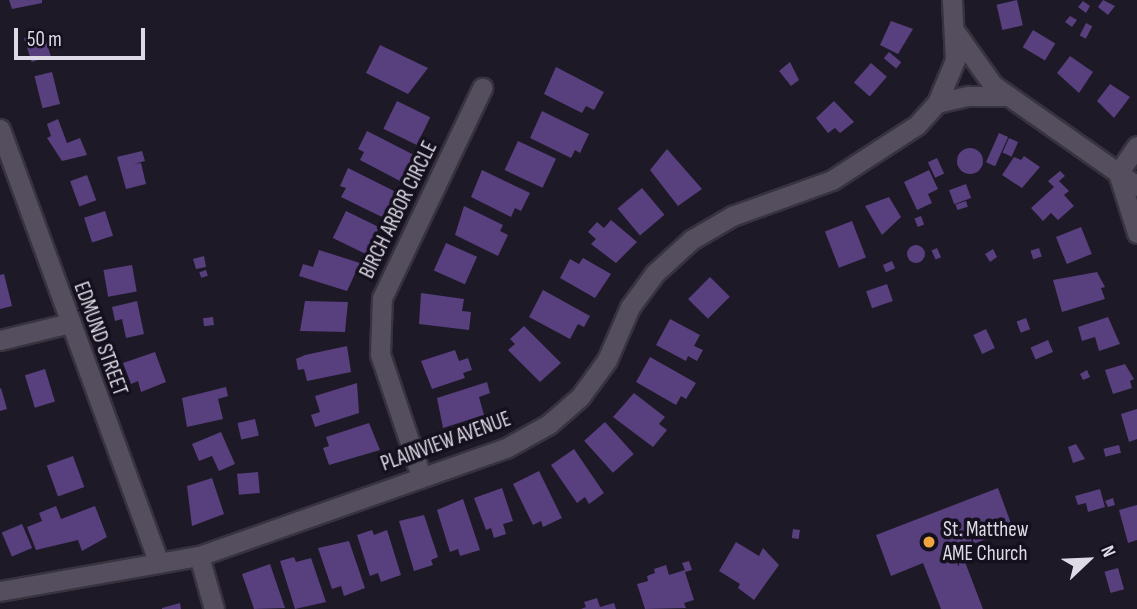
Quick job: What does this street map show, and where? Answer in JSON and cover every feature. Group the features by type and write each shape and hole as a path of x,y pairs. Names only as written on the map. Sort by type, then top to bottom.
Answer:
{"street":[{"name":"PLAINVIEW AVENUE","path":"0,591 199,555 506,448 549,424 580,397 607,360 630,307 655,272 691,240 732,216 832,180 917,125 937,103 955,60 956,33 952,0"},
{"path":"956,33 978,66 1007,96 1137,186"},
{"name":"BIRCH ARBOR CIRCLE","path":"421,476 380,354 382,298 482,88"},
{"path":"937,103 968,96 1007,96"},
{"name":"EDMUND STREET","path":"0,129 159,564"},
{"path":"1118,173 1137,146"},
{"path":"1118,173 1137,233"},
{"path":"0,340 70,323"},
{"path":"199,555 214,609"}],"building":[{"path":"9,0 42,0 42,3 12,9"},
{"path":"1017,0 1023,25 1002,30 997,5"},
{"path":"1103,0 1115,6 1108,15 1098,7"},
{"path":"1083,1 1090,6 1086,13 1078,7"},
{"path":"1070,16 1077,20 1072,27 1065,22"},
{"path":"891,21 913,29 898,54 880,45"},
{"path":"1086,23 1092,26 1086,39 1080,35"},
{"path":"1033,30 1055,43 1045,61 1023,47"},
{"path":"43,32 51,56 32,62 24,38"},
{"path":"380,45 428,68 408,94 366,73"},
{"path":"889,52 901,62 896,68 884,58"},
{"path":"1070,56 1093,72 1079,93 1057,73"},
{"path":"790,62 799,80 791,86 779,71"},
{"path":"871,63 887,77 870,96 854,83"},
{"path":"556,67 604,92 594,110 586,106 582,113 544,94"},
{"path":"52,72 60,104 43,108 35,76"},
{"path":"1110,84 1130,97 1114,118 1097,101"},
{"path":"397,101 430,117 417,145 383,129"},
{"path":"834,101 854,122 840,133 835,128 828,133 816,118"},
{"path":"542,111 589,134 580,153 575,150 571,158 530,138"},
{"path":"58,119 67,143 80,138 87,155 62,161 47,138 51,136 47,124"},
{"path":"367,131 414,155 400,181 360,160 364,152 358,149"},
{"path":"999,133 1008,137 995,166 986,162"},
{"path":"1009,138 1018,142 1012,157 1002,153"},
{"path":"518,141 556,159 543,188 504,170"},
{"path":"970,148 979,152 983,161 979,170 970,174 961,170 957,161 961,152"},
{"path":"667,149 702,189 678,206 650,170"},
{"path":"142,151 145,161 134,164 141,163 146,184 126,189 117,157"},
{"path":"1024,156 1040,167 1022,188 1002,175 1014,157 1021,160"},
{"path":"937,158 944,173 935,178 928,162"},
{"path":"348,168 396,192 382,217 341,197 346,188 340,186"},
{"path":"482,170 530,193 521,211 515,208 511,217 471,197"},
{"path":"929,170 938,189 928,194 932,203 917,210 904,182"},
{"path":"1060,171 1065,176 1059,181 1069,191 1064,195 1074,206 1058,220 1051,213 1043,221 1031,208 1054,187 1048,181"},
{"path":"87,175 96,200 79,207 70,181"},
{"path":"966,184 971,198 954,204 949,190"},
{"path":"642,188 664,215 640,235 617,209"},
{"path":"889,197 901,217 882,235 865,206"},
{"path":"966,201 968,207 957,210 956,204"},
{"path":"464,206 503,225 500,231 508,235 498,256 455,235"},
{"path":"105,211 113,236 92,243 84,218"},
{"path":"346,211 379,227 366,254 333,238"},
{"path":"921,216 924,224 918,227 914,219"},
{"path":"611,220 637,242 616,263 591,244 596,239 588,232 597,222 604,228"},
{"path":"852,221 866,257 839,268 825,231"},
{"path":"1081,227 1092,254 1067,264 1056,237"},
{"path":"446,243 477,257 465,284 434,270"},
{"path":"912,245 920,245 925,254 923,261 912,263 907,258 907,250"},
{"path":"937,248 941,257 936,260 932,250"},
{"path":"1039,248 1042,257 1033,259 1030,251"},
{"path":"993,249 997,257 990,262 985,254"},
{"path":"319,250 360,263 347,291 299,276 303,264 313,267"},
{"path":"204,256 206,267 196,269 193,259"},
{"path":"583,258 611,274 595,298 560,278 570,259 579,264"},
{"path":"892,261 895,268 886,272 883,265"},
{"path":"132,265 137,292 108,297 103,270"},
{"path":"206,270 208,276 201,278 199,272"},
{"path":"1097,272 1105,287 1101,288 1105,299 1062,312 1053,280"},
{"path":"4,274 12,306 0,309 0,275"},
{"path":"710,277 730,297 708,319 688,299"},
{"path":"887,284 893,301 872,308 866,291"},
{"path":"543,290 590,316 584,327 578,324 570,339 529,317"},
{"path":"421,293 464,299 462,311 471,312 469,330 419,324"},
{"path":"137,301 144,334 126,338 122,319 115,321 112,307"},
{"path":"305,301 348,302 345,332 300,331"},
{"path":"213,317 214,325 204,326 203,318"},
{"path":"1108,317 1120,344 1099,351 1095,337 1082,341 1078,327"},
{"path":"1026,318 1030,329 1021,333 1017,321"},
{"path":"670,319 700,335 694,346 703,350 697,361 688,356 686,361 656,345"},
{"path":"524,326 561,363 540,382 508,350 515,344 510,339"},
{"path":"986,329 995,348 982,354 973,335"},
{"path":"1048,340 1053,352 1036,359 1031,347"},
{"path":"347,346 351,372 307,381 304,369 298,370 296,359"},
{"path":"455,350 459,361 468,358 472,370 463,373 465,378 432,389 421,361"},
{"path":"155,352 166,382 141,392 138,381 131,384 123,363"},
{"path":"650,357 696,383 686,399 681,396 676,405 636,382"},
{"path":"1125,364 1134,379 1130,381 1132,388 1113,394 1105,370"},
{"path":"45,369 55,402 35,408 25,375"},
{"path":"1087,370 1090,377 1083,380 1080,374"},
{"path":"487,382 490,393 479,397 484,415 443,428 437,398"},
{"path":"357,383 359,413 315,427 311,415 320,412 315,396"},
{"path":"226,387 228,396 218,399 223,419 187,427 182,398"},
{"path":"0,389 7,409 0,411"},
{"path":"634,393 665,417 659,424 667,430 653,447 613,417"},
{"path":"1137,409 1137,439 1129,442 1121,414"},
{"path":"255,419 259,436 241,440 237,423"},
{"path":"605,422 634,454 613,473 584,441"},
{"path":"369,423 380,450 329,465 323,448 329,446 326,437"},
{"path":"221,432 235,464 219,471 212,456 199,461 192,444"},
{"path":"1076,444 1085,459 1073,463 1068,447"},
{"path":"1119,445 1121,453 1105,457 1103,449"},
{"path":"574,449 604,493 589,504 585,497 577,503 551,465"},
{"path":"73,456 84,487 58,497 47,466"},
{"path":"539,471 562,518 543,527 541,521 533,525 513,484"},
{"path":"258,472 260,493 239,495 237,474"},
{"path":"212,478 224,514 192,526 187,486"},
{"path":"502,488 513,521 503,524 506,534 494,538 491,528 486,530 474,498"},
{"name":"St. Matthew AME Church","path":"998,488 1013,529 960,549 983,609 941,609 923,563 891,576 876,535"},
{"path":"1100,489 1105,507 1088,512 1086,503 1078,505 1075,496"},
{"path":"1113,498 1115,505 1108,507 1105,501"},
{"path":"463,499 480,550 460,556 458,549 450,552 437,510"},
{"path":"1137,505 1137,540 1128,543 1119,510"},
{"path":"56,506 61,519 95,506 107,537 82,551 78,540 36,550 27,527 42,521 39,513"},
{"path":"424,515 438,557 431,560 433,565 414,571 399,521"},
{"path":"22,524 32,548 12,557 2,533"},
{"path":"793,529 800,530 799,539 792,538"},
{"path":"372,530 374,535 387,530 401,575 381,582 378,573 370,576 357,535"},
{"path":"349,541 365,588 344,596 341,586 332,589 318,548"},
{"path":"736,542 759,556 763,548 779,565 754,600 738,588 740,584 719,571"},
{"path":"294,557 296,562 311,558 326,602 295,609 280,561"},
{"path":"689,561 692,570 685,572 694,600 684,603 686,608 645,609 637,584 648,581 647,576 655,573 654,569 666,565 669,575 685,570 682,563"},
{"path":"270,564 285,608 254,609 242,574"},
{"path":"1118,568 1124,589 1111,593 1105,572"},
{"path":"597,598 600,607 614,603 616,609 581,609 586,607 584,602"},
{"path":"180,603 181,609 162,609 162,608"}],"place":[{"name":"St. Matthew AME Church","path":"929,542"}]}
